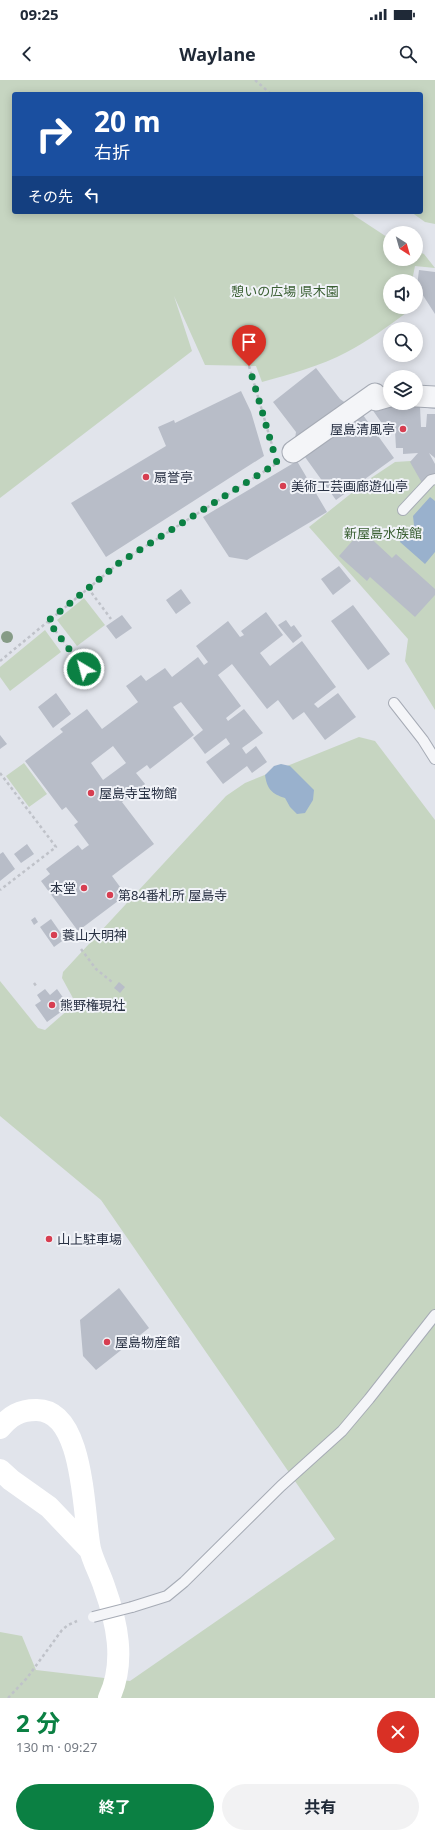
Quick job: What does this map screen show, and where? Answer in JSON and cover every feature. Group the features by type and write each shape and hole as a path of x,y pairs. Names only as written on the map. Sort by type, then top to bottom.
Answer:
{"street":[{"path":"293,452 375,394 376,400 383,398"},
{"path":"423,396 435,397"},
{"path":"0,1428 15,1413 44,1409 58,1417 69,1433 77,1458 90,1550 105,1587 116,1628 120,1654 109,1698"},
{"path":"0,1470 11,1480 49,1507 90,1550"}],"lane":[{"path":"403,510 432,480 435,479"},
{"path":"394,703 423,740 435,759"},
{"path":"93,1617 167,1596 281,1486 342,1431 435,1315"}],"path":[{"path":"255,80 269,92"},
{"path":"249,366 273,448"},
{"path":"0,661 119,563 293,452"},
{"path":"88,588 111,618"},
{"path":"48,621 84,669"},
{"path":"0,773 56,847 0,890"},
{"path":"81,949 96,969 112,982"},
{"path":"34,983 37,987"},
{"path":"8,1698 27,1678 62,1630 74,1622 93,1617"}],"green space":[{"name":"憩いの広場 県木園","path":"0,80 435,80 435,224 425,222 414,214 423,214 423,92 12,92 12,214 353,214 383,234 383,266 415,266 413,274 383,274 383,314 405,314 394,322 383,322 383,330 337,357 305,369 262,382 256,366 205,365 174,296 192,351 0,498"},
{"path":"423,254 435,268 415,266 423,266"},
{"name":"新屋島水族館","path":"426,460 435,464 435,710 405,661 408,639 309,527 368,480 395,462"},
{"path":"84,598 105,625 77,646 57,620"},
{"path":"45,630 61,652 10,691 0,677 0,667"},
{"path":"359,737 375,741 435,820 435,1698 0,1698 0,1632 22,1636 36,1670 130,1681 335,1539 101,1200 0,1116 0,981 38,1028 45,1030 69,1009 74,1000 62,978 63,972 226,796 245,783"},
{"path":"24,763 47,794 29,807 6,776"}],"water":[{"path":"430,497 435,501 435,552 425,564 400,542 404,530 414,525 413,516"},
{"path":"281,764 290,766 314,790 313,800 305,813 297,814 290,807 285,798 273,793 267,784 265,775 274,766"}],"building":[{"path":"419,270 435,272 435,314 423,295 423,274 418,274"},
{"path":"316,368 340,399 363,415 394,458 336,500 305,457 293,452 296,432 273,402"},
{"path":"435,389 435,409 423,407 423,398"},
{"path":"241,391 251,412 264,456 106,557 71,503 166,446 158,427 174,420 175,423"},
{"path":"367,402 383,402 383,410 420,410 421,427 426,427 427,414 435,414 435,458 429,453 435,464 435,477 422,483 410,462 418,453 403,454 403,448 396,448 395,431 388,432"},
{"name":"美術工芸画廊遊仙亭","path":"297,461 327,512 247,560 229,557 203,517"},
{"path":"362,530 392,558 396,554 435,589 435,595 415,617 370,577 367,581 339,556"},
{"path":"339,566 351,581 333,595 321,579"},
{"path":"181,589 191,603 176,614 166,600"},
{"path":"353,605 390,654 368,670 331,621"},
{"path":"266,612 283,635 260,653 270,666 302,641 336,687 314,704 318,708 338,693 356,717 325,740 304,712 293,720 278,700 267,709 232,664 218,675 241,706 226,718 228,721 244,709 263,733 242,748 246,754 256,746 267,762 252,773 247,766 223,784 206,762 230,744 226,738 205,754 193,738 203,730 181,702 173,707 194,735 150,769 147,765 136,773 145,784 122,802 154,844 112,876 126,895 78,931 41,881 50,874 46,869 78,845 82,850 89,845 74,825 78,822 66,807 62,810 25,761 63,732 60,729 87,709 102,729 138,702 126,686 141,675 146,681 165,668 172,677 198,657 204,665 208,662 196,646 228,621 240,637 244,635 241,631","holes":["113,746 126,763 103,780 91,763"]},
{"path":"122,615 132,628 116,639 106,626"},
{"path":"286,620 291,627 294,625 302,636 293,643 278,625"},
{"path":"96,665 103,674 83,688 77,679"},
{"path":"56,693 71,714 53,728 38,707"},
{"path":"0,735 7,744 0,749"},
{"path":"27,844 34,854 21,863 14,854"},
{"path":"3,852 15,869 0,881 0,854"},
{"path":"35,917 38,922 34,925 31,920"},
{"path":"51,919 65,939 54,947 40,927"},
{"path":"119,982 125,987 120,993 114,988"},
{"name":"熊野権現社","path":"45,989 50,995 57,989 69,1006 47,1022 35,1005 41,1001 37,995"},
{"name":"屋島物産館","path":"119,1288 149,1328 96,1370 83,1356 80,1320"}],"place":[{"name":"屋島清風亭","path":"403,429"},
{"name":"扇誉亭","path":"146,477"},
{"name":"美術工芸画廊遊仙亭","path":"283,486"},
{"name":"屋島寺宝物館","path":"91,793"},
{"name":"本堂","path":"84,888"},
{"name":"第84番札所 屋島寺","path":"110,895"},
{"name":"蓑山大明神","path":"54,935"},
{"name":"熊野権現社","path":"52,1005"},
{"name":"山上駐車場","path":"49,1239"},
{"name":"屋島物産館","path":"107,1342"}],"route":[{"path":"84,669 48,621 119,563 277,463 249,366"}]}
